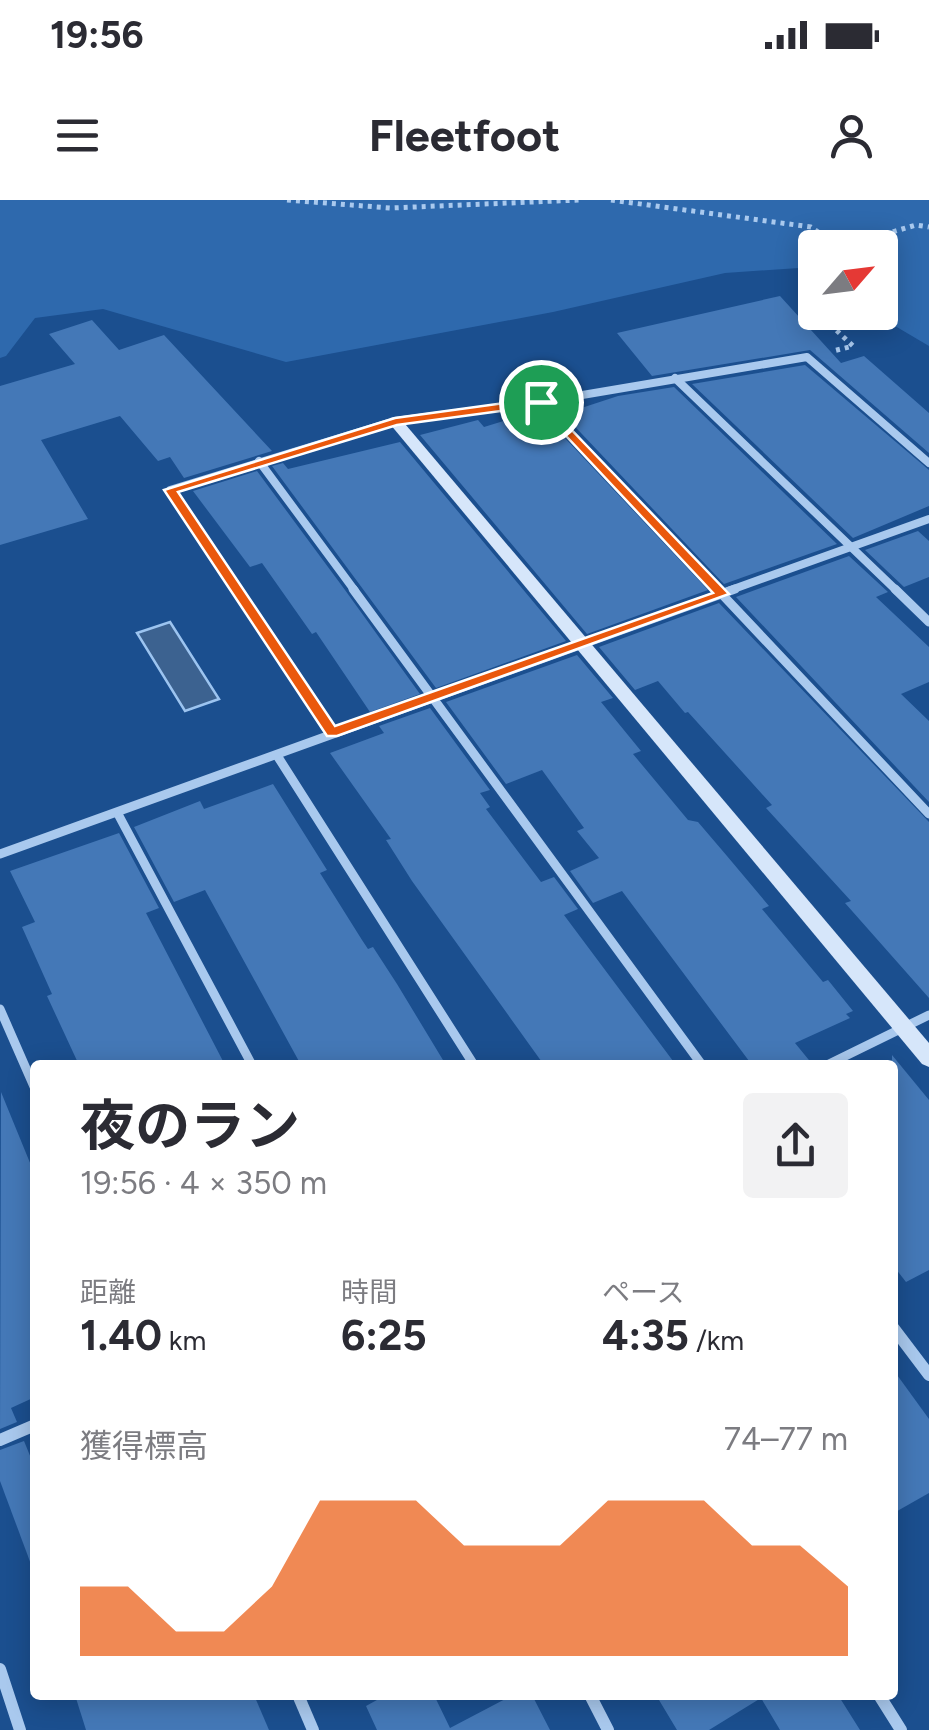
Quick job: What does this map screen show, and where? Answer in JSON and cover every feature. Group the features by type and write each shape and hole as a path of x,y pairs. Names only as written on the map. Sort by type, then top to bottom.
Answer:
{"street":[{"path":"332,732 170,490 395,422 807,357 929,463"},
{"path":"675,378 929,622"},
{"path":"541,402 929,814"},
{"path":"395,422 929,1058"},
{"path":"260,461 698,1060"},
{"path":"0,854 929,519"},
{"path":"278,756 471,1060"},
{"path":"118,814 249,1060"},
{"path":"0,1009 30,1078"},
{"path":"836,1060 929,1015"},
{"path":"898,1334 929,1376"},
{"path":"0,1440 30,1427"},
{"path":"0,1669 20,1730"},
{"path":"300,1700 313,1730"},
{"path":"593,1700 608,1730"},
{"path":"882,1700 901,1730"}],"path":[{"path":"287,200 390,208 580,200"},
{"path":"611,200 816,230"},
{"path":"898,230 916,225 929,227"},
{"path":"807,357 853,346 836,330"}],"shaded area":[{"path":"0,200 929,200 929,346 898,328 898,230 798,230 798,268 725,273 553,312 286,362 103,309 35,318 6,356 0,358"},
{"path":"170,622 219,699 185,711 137,633"}],"building":[{"path":"780,296 798,316 798,330 811,330 841,363 864,356 929,413 929,453 810,350 652,376 617,333"},
{"path":"92,320 119,350 164,335 272,451 184,478 170,457 158,461 120,416 41,440 88,519 0,545 0,386 75,364 49,334"},
{"path":"805,365 929,470 929,506 853,538 692,384"},
{"path":"674,387 837,544 724,584 563,414 618,396"},
{"path":"533,412 542,421 547,419 708,590 587,634 420,435 478,420 484,427"},
{"path":"400,442 566,641 436,688 272,466 283,463 288,469"},
{"path":"257,471 420,694 370,712 316,632 312,634 262,563 250,567 193,491"},
{"path":"918,531 929,541 929,577 904,587 865,550"},
{"path":"849,556 888,592 876,597 929,647 929,682 901,694 929,721 929,802 736,597"},
{"path":"719,603 929,822 929,998 845,903 851,901 766,808 772,805 688,712 658,681 635,690 599,647"},
{"path":"577,655 613,698 601,702 641,751 633,754 688,820 698,822 769,906 762,909 823,982 828,980 853,1011 846,1014 850,1018 795,1043 809,1060 748,1060 622,891 593,903 570,871 599,858 577,831 584,828 542,770 506,784 446,702"},
{"path":"430,708 490,790 480,793 490,807 486,809 541,882 554,877 578,909 564,915 672,1060 540,1060 412,881 386,840 391,839 330,753 384,733 379,726"},
{"path":"273,784 327,870 320,873 368,949 373,947 443,1060 298,1060 205,890 174,902 134,827 200,801 204,809"},
{"path":"119,833 159,908 146,913 222,1060 77,1060 47,996 52,994 22,927 35,922 10,871"},
{"path":"898,1062 929,1100 929,1270 906,1282 898,1272"},
{"path":"1,1092 30,1163 30,1399 11,1408 17,1422 0,1429"},
{"path":"898,1376 929,1419 929,1493 898,1511"},
{"path":"24,1441 30,1456 30,1562 0,1481 0,1450"},
{"path":"77,1700 256,1700 269,1730 86,1730"},
{"path":"377,1700 436,1700 450,1728 503,1700 535,1700 550,1730 377,1730 366,1706"},
{"path":"659,1700 758,1700 709,1730 677,1730"},
{"path":"762,1700 841,1700 860,1730 780,1730"}],"route":[{"path":"541,402 722,594 332,732 170,490 395,422 541,402"}]}
